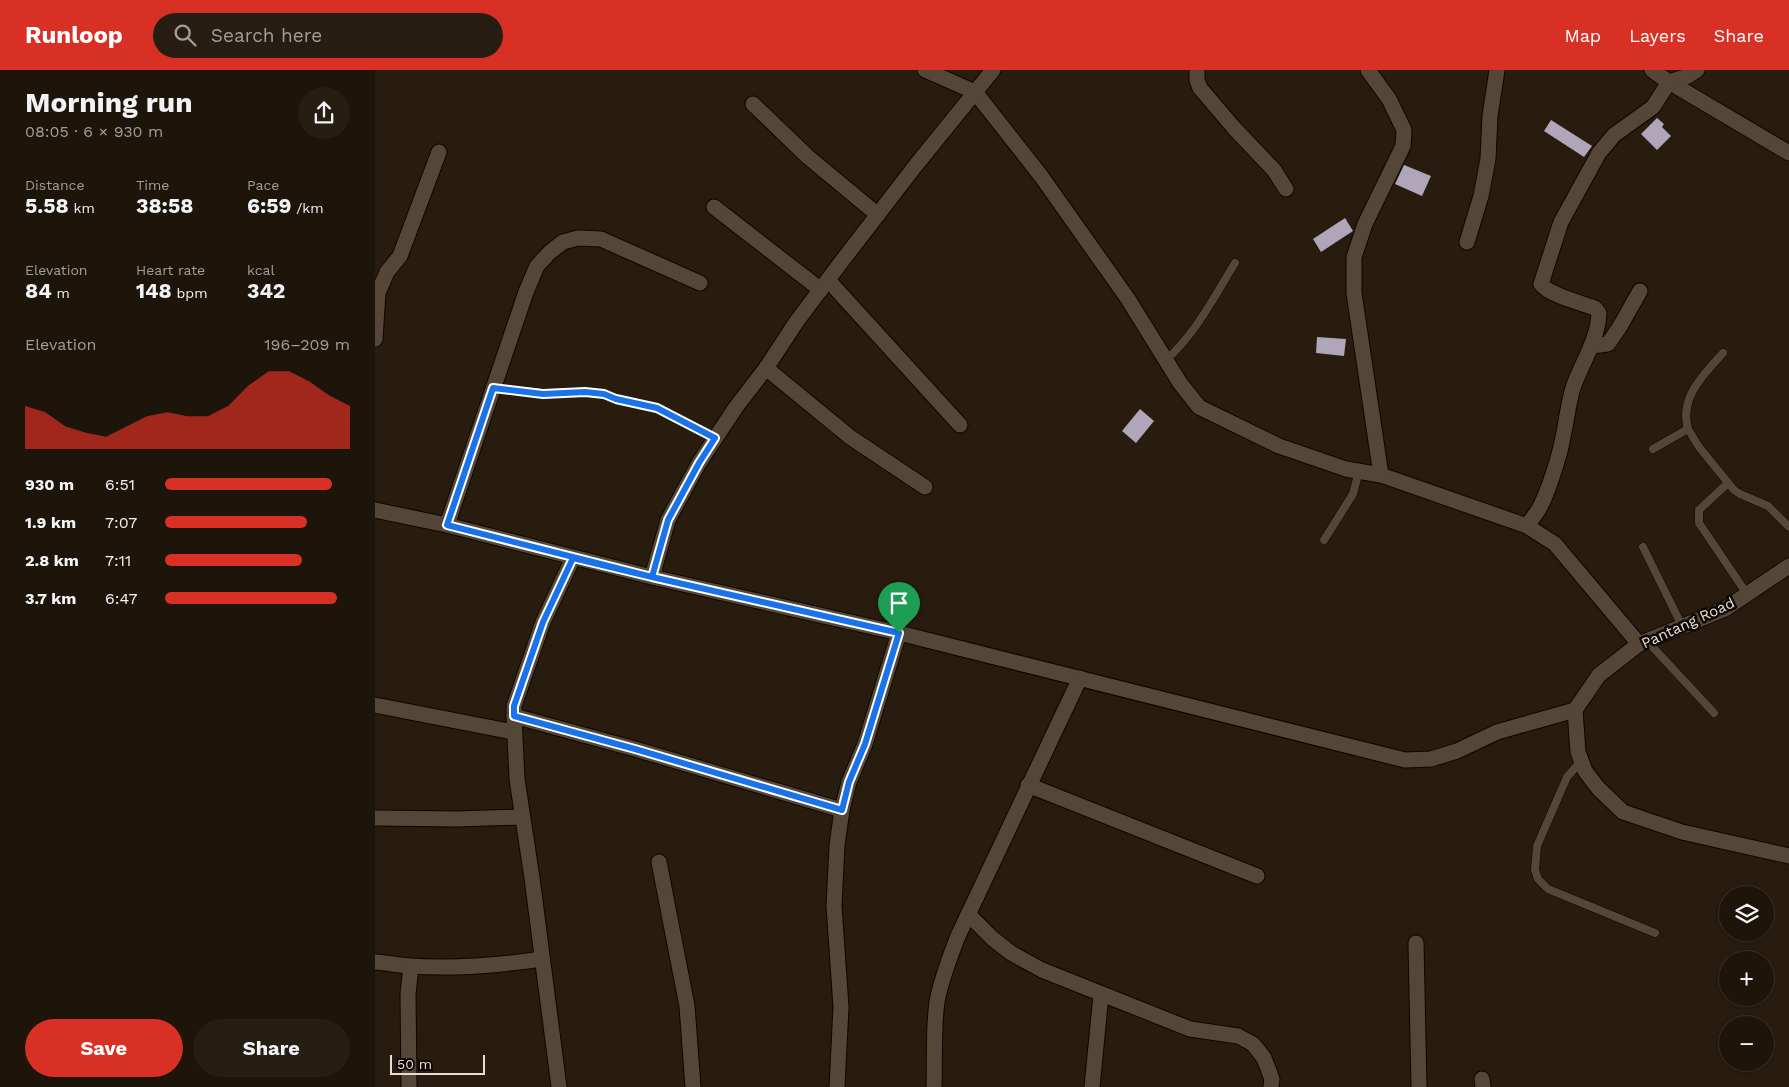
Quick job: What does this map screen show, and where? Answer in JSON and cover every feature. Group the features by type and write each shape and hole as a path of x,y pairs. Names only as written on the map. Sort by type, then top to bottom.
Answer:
{"street":[{"path":"925,70 975,92 1041,176 1128,299 1180,383 1199,407 1279,446 1346,469 1381,475 1527,526 1555,544 1643,642"},
{"path":"652,577 668,520 699,463 736,406 766,368 797,321 877,215 993,70"},
{"path":"1197,70 1197,80 1200,88 1233,128 1274,170 1286,189"},
{"path":"1369,70 1389,99 1405,130 1403,146 1365,224 1354,257 1354,292 1381,475"},
{"path":"1467,242 1481,196 1488,159 1490,116 1497,70"},
{"path":"1652,70 1789,153"},
{"path":"1527,526 1540,507 1551,478 1563,438 1567,408 1574,385 1591,346 1599,319 1599,312 1595,308 1543,288 1541,284 1541,278 1561,222 1599,153 1614,135 1653,107 1669,82 1688,76 1697,70"},
{"path":"753,104 808,157 877,215"},
{"path":"375,339 378,293 387,272 400,256 439,152"},
{"path":"714,207 825,285 960,425"},
{"path":"447,525 526,292 537,266 550,252 563,242 578,238 601,239 699,283"},
{"path":"1591,346 1608,344 1617,332 1640,291"},
{"path":"766,368 850,437 925,487"},
{"path":"375,510 447,525 652,577 899,633 1405,760 1431,759 1457,751 1497,732 1575,710 1578,752 1585,771 1598,788 1623,812 1682,832 1789,856"},
{"path":"559,1087 517,779 513,732 514,706 543,622 573,558"},
{"name":"Pantang Road","path":"1575,710 1599,675 1643,642 1725,609 1789,566"},
{"path":"837,1087 841,1007 834,906 837,845 842,810 849,782 865,744 899,633"},
{"path":"934,1087 937,1002 945,972 968,914 1080,678"},
{"path":"375,705 513,732"},
{"path":"514,716 635,749 842,810"},
{"path":"1029,786 1257,876"},
{"path":"375,818 457,820 522,817"},
{"path":"659,862 687,1006 693,1087"},
{"path":"968,914 992,938 1011,953 1042,970 1190,1029 1238,1036 1253,1044 1264,1058 1272,1079 1271,1087"},
{"path":"1416,943 1419,1087"},
{"path":"375,962 411,966 499,964 542,958"},
{"path":"409,1087 408,1002 411,966"},
{"path":"1092,1087 1101,995"}],"lane":[{"path":"1166,360 1185,341 1197,325 1235,263"},
{"path":"1723,353 1691,393 1685,415 1688,429 1699,447 1728,483 1740,494 1768,506 1789,527"},
{"path":"493,388 543,394 585,392 604,394 616,399 657,408 715,438"},
{"path":"1653,449 1688,429"},
{"path":"1324,540 1353,494 1359,471"},
{"path":"1728,483 1699,510 1699,523 1747,594"},
{"path":"1643,547 1682,626"},
{"path":"1643,642 1713,713"},
{"path":"1581,761 1567,777 1537,846 1535,870 1538,879 1548,889 1655,933"}],"building":[{"path":"1657,118 1664,124 1662,127 1671,136 1657,150 1641,134"},
{"path":"1551,120 1592,146 1584,157 1544,131"},
{"path":"1404,165 1431,176 1422,196 1395,184"},
{"path":"1345,218 1353,231 1321,252 1313,239"},
{"path":"1317,337 1346,339 1344,356 1316,353"},
{"path":"1140,409 1154,421 1136,443 1122,431"}],"route":[{"path":"899,633 652,577 573,558 447,525 493,388 543,394 585,392 604,394 616,399 657,408 715,438 668,520 652,577 613,567 573,558 543,622 514,706 514,716 635,749 842,810 849,782 865,744 899,633"}]}
